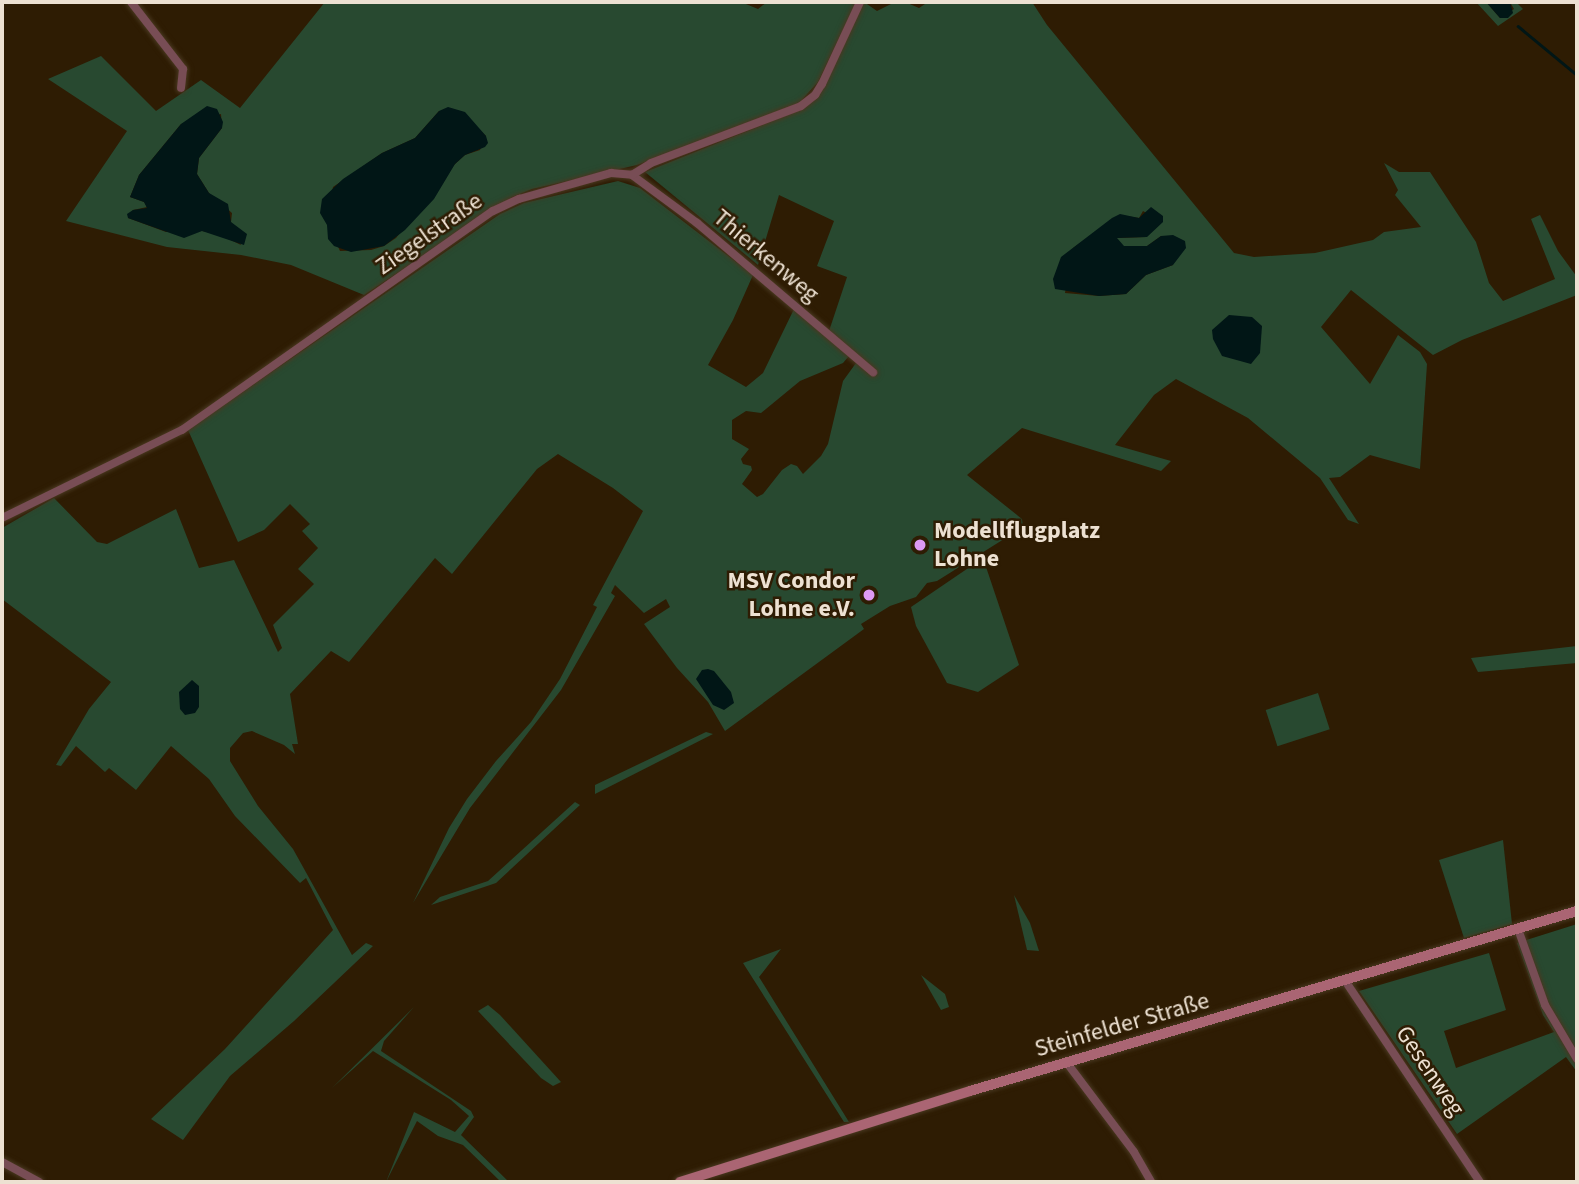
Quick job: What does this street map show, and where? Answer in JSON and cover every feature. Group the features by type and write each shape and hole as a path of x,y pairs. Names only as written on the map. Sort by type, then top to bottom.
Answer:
{"main road":[{"name":"Steinfelder Straße","path":"680,1182 1577,911"}],"street":[{"path":"131,2 183,69 181,88"},
{"name":"Ziegelstraße","path":"2,518 183,430 493,211 519,199 611,173 632,175 651,163 801,106 822,84 860,2"},
{"name":"Thierkenweg","path":"632,175 718,240 873,372"},
{"path":"1518,929 1545,1005 1577,1059"},
{"name":"Gesenweg","path":"1346,982 1480,1182"},
{"path":"1067,1063 1135,1152 1151,1182"},
{"path":"2,1162 39,1182"}],"green space":[{"path":"325,2 741,2 758,9 767,2 856,2 818,82 799,103 637,165 532,189 512,197 364,295 291,265 241,255 167,247 66,221 127,131 48,79 101,56 156,111 201,80 240,108","holes":["439,111 480,130 486,136 480,150 465,155 455,164 396,238 371,250 340,251 326,220 333,187 382,153 415,138","221,114 222,128 199,158 197,174 209,193 232,213 231,222 241,245 218,234 202,231 166,232 128,218 133,210 147,207 144,202 130,197 139,175 181,124"]},
{"path":"864,2 877,11 895,2 905,2 919,8 928,2 1032,2 1047,25 1234,253 1254,257 1315,253 1373,240 1384,232 1421,227 1395,195 1398,190 1384,163 1399,172 1430,172 1476,242 1489,283 1503,301 1555,279 1531,219 1540,215 1558,251 1577,277 1577,295 1462,340 1433,355 1351,290 1321,327 1370,384 1398,335 1420,352 1427,364 1420,469 1370,455 1340,477 1329,478 1359,524 1348,520 1320,478 1248,418 1176,379 1154,395 1115,445 1171,461 1161,471 1022,428 967,475 1022,519 1023,527 937,581 927,583 916,597 890,606 861,624 864,629 725,731 708,702 677,668 644,624 670,607 666,599 644,613 615,585 611,593 615,596 561,690 470,808 413,903 449,828 467,799 531,722 560,679 597,607 593,605 643,511 613,488 558,454 537,469 452,574 435,558 349,662 331,651 290,694 298,744 292,744 295,754 284,745 252,731 243,733 230,748 230,761 258,806 293,849 352,955 366,943 373,946 294,1021 230,1076 183,1140 151,1119 225,1049 333,930 306,878 300,883 235,816 209,779 171,746 136,790 109,768 105,772 76,746 61,766 56,765 89,709 111,682 2,599 2,528 54,498 97,542 107,544 176,509 199,568 234,560 278,652 282,648 273,625 314,584 298,569 318,548 302,531 310,524 290,504 264,530 238,542 188,430 500,214 524,203 618,181 640,188 753,275 733,320 708,365 746,387 763,373 794,309 827,337 847,277 817,266 834,221 779,195 758,265 645,172 803,109","holes":["1143,211 1162,222 1146,237 1116,238 1123,246 1147,246 1161,236 1173,265 1146,275 1126,294 1099,296 1065,293 1073,248 1120,215 1139,218","849,356 856,363 843,381 828,444 821,456 803,474 797,466 791,464 757,497 742,484 752,470 751,466 743,464 741,459 749,449 732,439 732,420 746,411 761,413 800,381 843,363"]},
{"path":"1476,2 1486,2 1500,18 1514,9 1510,2 1516,2 1523,9 1498,26"},
{"path":"983,558 1019,665 978,692 947,683 916,626 911,607"},
{"path":"1577,646 1577,663 1478,672 1471,658"},
{"path":"1318,693 1330,729 1277,746 1266,710"},
{"path":"706,732 713,734 595,794 595,785"},
{"path":"575,802 580,805 496,883 431,905 440,897 488,881"},
{"path":"1503,840 1512,924 1464,938 1439,860"},
{"path":"1014,895 1030,923 1039,951 1027,950"},
{"path":"1577,924 1577,1072 1566,1057 1457,1134 1359,991 1489,953 1506,1010 1444,1031 1456,1068 1554,1032 1543,1015 1517,943"},
{"path":"781,949 759,977 849,1122 844,1122 743,963"},
{"path":"921,975 945,994 949,1007 941,1010"},
{"path":"488,1005 561,1082 553,1086 541,1078 478,1011"},
{"path":"414,1007 384,1041 381,1051 471,1111 474,1117 461,1135 509,1182 501,1182 463,1145 438,1136 417,1121 386,1182 414,1112 455,1132 469,1116 451,1100 373,1051 332,1088"}],"shaded area":[{"path":"1486,2 1510,2 1513,13 1508,18 1500,18"},
{"path":"207,106 217,109 223,122 222,128 199,158 197,174 209,193 228,204 231,222 247,234 244,245 202,231 184,238 128,218 127,214 133,210 147,208 144,202 130,197 139,175 181,124"},
{"path":"448,107 465,112 486,136 488,143 485,147 465,155 455,164 434,199 405,230 384,246 351,252 334,246 328,239 327,225 320,213 322,199 343,179 382,153 415,138 439,111"},
{"path":"1151,207 1163,216 1163,222 1147,237 1117,238 1124,246 1147,246 1161,236 1173,235 1185,241 1186,248 1173,265 1146,275 1126,294 1099,296 1055,289 1053,279 1061,257 1112,218 1120,214 1139,218"},
{"path":"1229,315 1252,317 1262,326 1260,353 1251,364 1222,356 1213,339 1212,330"},
{"path":"702,670 714,671 731,692 734,703 724,710 713,705 696,679"},
{"path":"192,680 199,686 199,707 195,713 185,715 180,709 179,692"}],"waterway":[{"path":"1518,26 1577,75"}],"place":[{"name":"Modellflugplatz Lohne","path":"920,545"},
{"name":"MSV Condor Lohne e.V.","path":"869,595"}]}
